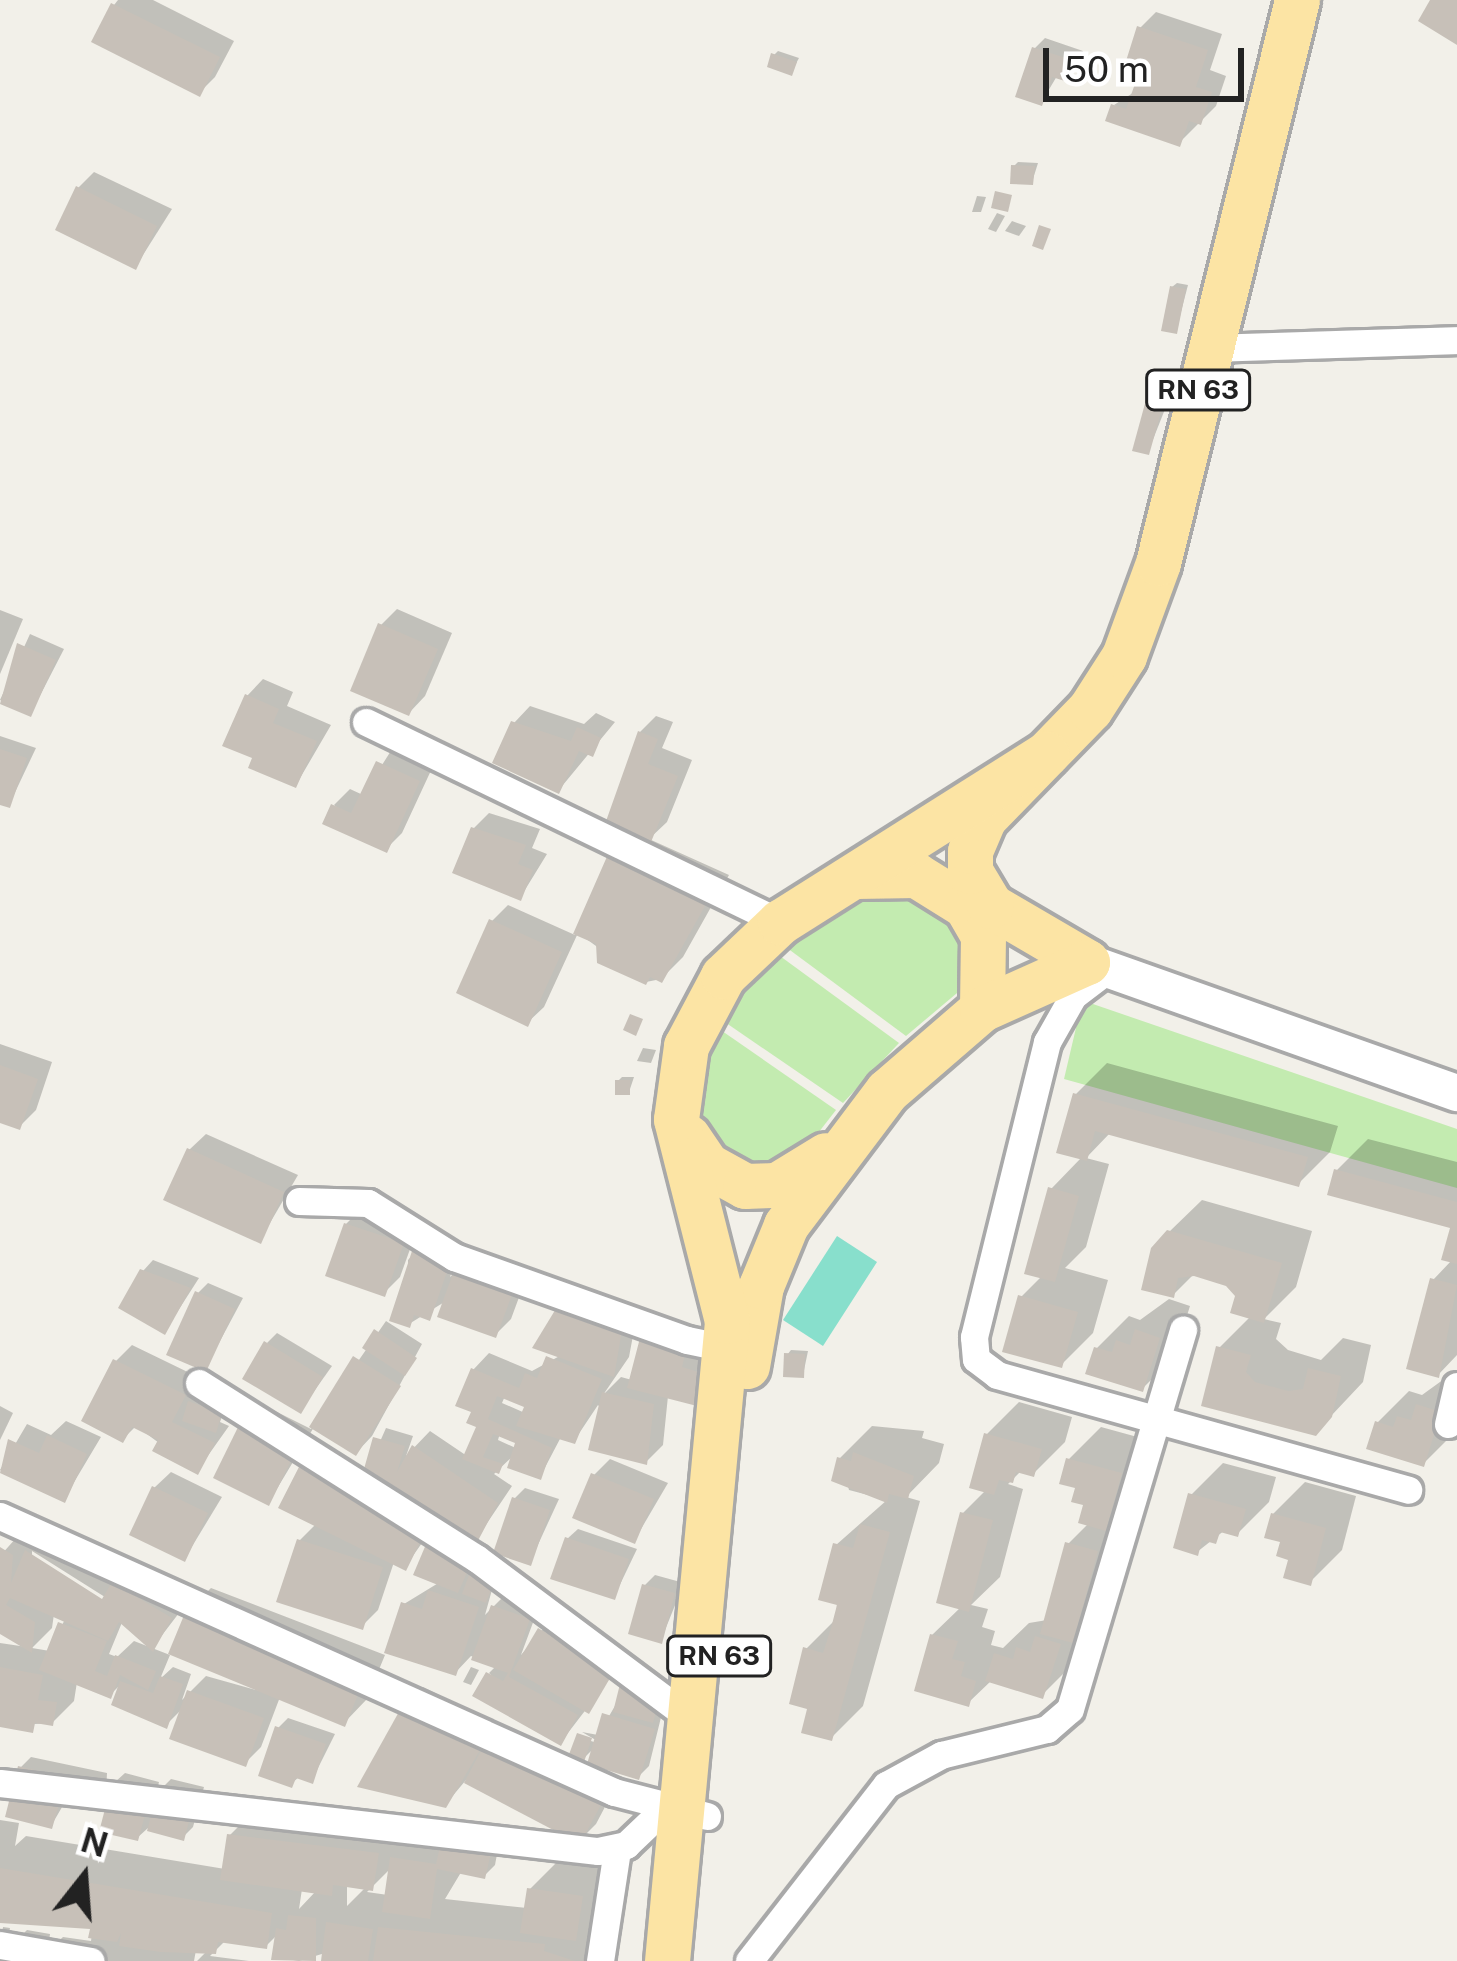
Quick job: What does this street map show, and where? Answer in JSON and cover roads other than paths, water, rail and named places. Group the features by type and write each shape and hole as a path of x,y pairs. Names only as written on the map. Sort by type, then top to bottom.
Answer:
{"main road":[{"name":"RN 63","path":"667,1961 737,1350 676,1119 676,1084 702,1006 781,922 1046,754 1090,709 1124,656 1158,563 1297,0"},
{"path":"982,1010 984,913 970,871 976,833 1046,754"},
{"path":"856,876 931,880 984,913 1097,966"},
{"path":"737,1350 779,1240 844,1144 934,1045 982,1010 1097,966"},
{"path":"676,1119 707,1165 745,1186 789,1180 844,1144"},
{"name":"RN 63","path":"695,1961 685,1812 737,1350"}],"street":[{"path":"1208,347 1457,340"},
{"path":"366,722 781,922"},
{"path":"1408,1490 997,1375 973,1348 1047,1042 1097,966 1457,1093"},
{"path":"299,1201 368,1203 454,1256 737,1350"},
{"path":"749,1961 886,1785 941,1755 1064,1718 1184,1329"},
{"path":"199,1383 458,1546 611,1652 694,1721"},
{"path":"1448,1424 1457,1386"},
{"path":"0,1516 685,1812"},
{"path":"0,1783 617,1850 685,1812"},
{"path":"600,1961 617,1850"},
{"path":"0,1945 91,1961"}]}
